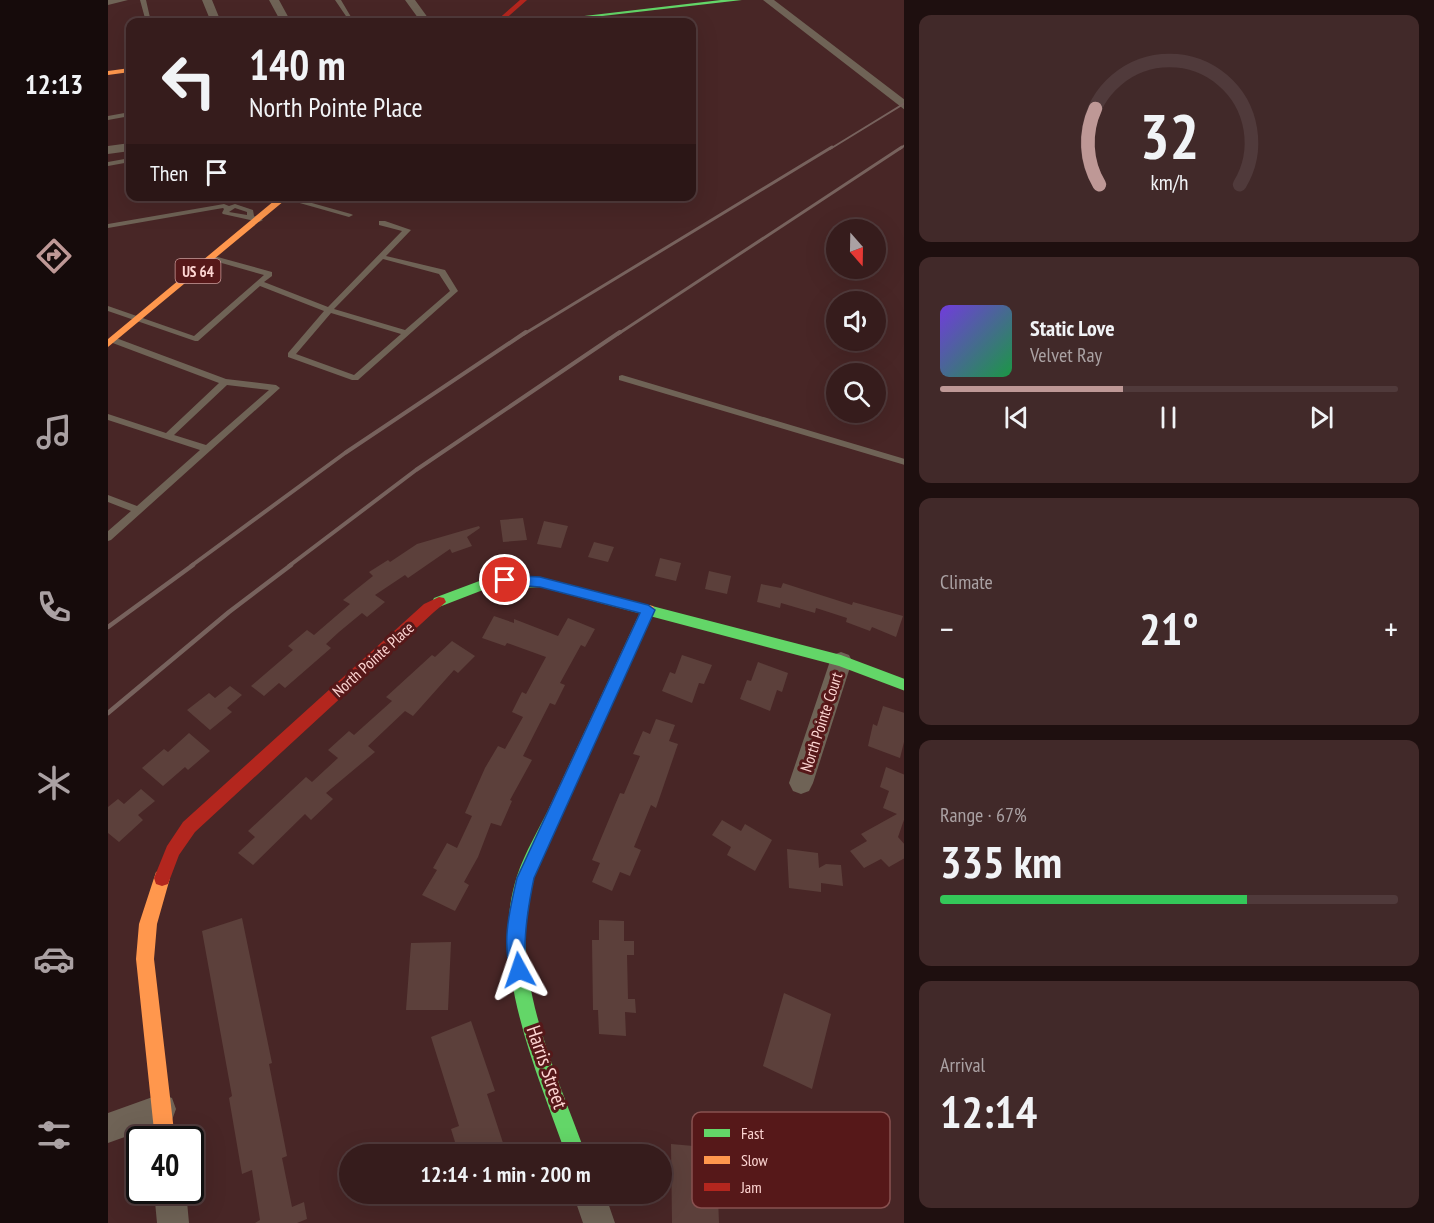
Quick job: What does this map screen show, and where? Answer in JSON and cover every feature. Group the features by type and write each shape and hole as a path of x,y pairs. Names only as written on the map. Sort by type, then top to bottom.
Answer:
{"street":[{"path":"108,2 123,0"},
{"path":"207,0 214,18"},
{"path":"274,0 284,18"},
{"path":"410,0 423,18"},
{"path":"503,18 524,0"},
{"path":"568,18 695,2 739,0"},
{"path":"768,0 904,106"},
{"path":"108,73 126,71"},
{"path":"108,150 126,148"},
{"name":"US 64","path":"110,342 214,258 255,218 280,201"},
{"name":"North Pointe Place","path":"163,1126 145,959 148,924 156,892 173,851 189,827 429,608 452,593 505,580 540,582 841,661 904,685"},
{"name":"Harris Street","path":"572,1144 526,1005 516,953 518,916 525,878 648,610"},
{"name":"North Pointe Court","path":"801,783 841,661"},
{"path":"108,1128 161,1109"},
{"path":"171,1204 173,1223"},
{"path":"592,1204 599,1223"}],"lane":[{"path":"143,0 148,18"},
{"path":"338,0 349,18"},
{"path":"108,118 126,115"},
{"path":"108,164 126,161"},
{"path":"224,201 225,213 241,218 255,218"},
{"path":"301,201 349,214"},
{"path":"108,226 226,208"},
{"path":"382,223 407,230 329,310 291,355 355,378 454,291 442,272 382,257"},
{"path":"108,308 195,339 270,274 214,258"},
{"path":"259,283 329,310 406,333"},
{"path":"108,537 276,388 225,382 110,342"},
{"path":"622,378 904,462"},
{"path":"168,436 225,382"},
{"path":"108,417 207,449"},
{"path":"108,498 139,510"}],"building":[{"path":"523,518 527,540 503,542 500,520"},
{"path":"544,521 568,526 561,548 537,544"},
{"path":"479,526 480,528 467,537 472,546 452,553 450,549 408,578 405,575 375,595 385,602 367,617 362,613 339,632 326,644 331,648 285,688 279,683 264,696 251,686 293,650 288,646 307,630 314,635 350,604 343,600 373,576 369,572 388,560 390,562 417,544"},
{"path":"594,542 614,547 608,562 588,557"},
{"path":"660,558 681,563 676,581 655,576"},
{"path":"709,571 731,576 727,594 705,589"},
{"path":"783,583 852,605 853,602 903,616 896,637 872,627 870,631 846,622 847,618 816,608 815,613 781,603 780,608 757,602 761,584 781,588"},
{"path":"494,616 514,623 514,619 558,636 568,618 595,629 585,647 581,645 560,683 565,685 555,705 550,703 523,756 532,760 510,800 512,801 501,826 491,823 478,857 464,882 469,885 455,911 422,895 437,870 433,868 447,843 457,848 472,816 465,813 485,768 498,746 505,749 523,717 512,712 522,692 526,694 546,657 507,643 505,646 482,638"},
{"path":"452,641 475,656 458,673 454,670 413,716 405,711 368,746 375,752 326,793 333,799 311,820 305,814 253,865 238,853 255,837 248,831 306,777 312,782 338,758 328,750 349,731 354,735 392,701 386,697 432,655 435,657"},
{"path":"682,655 712,665 704,684 699,683 692,703 662,691 670,672 675,674"},
{"path":"758,662 788,673 782,692 777,690 770,711 740,699 747,680 751,681"},
{"path":"230,686 242,695 227,708 232,712 210,730 187,710 209,693 215,698"},
{"path":"883,706 904,713 904,742 900,758 868,746 873,724 877,726"},
{"path":"656,719 675,725 669,741 678,744 656,808 651,805 634,847 641,850 630,876 620,872 612,891 592,882 600,863 592,860 620,793 624,794 640,756 633,754 643,731 650,734"},
{"path":"189,733 210,751 188,770 185,767 163,786 142,768 164,749 168,752"},
{"path":"886,767 904,775 904,820 898,837 904,844 904,859 889,867 881,859 864,868 850,851 867,841 861,834 897,814 883,808 889,791 880,787"},
{"path":"141,789 155,801 138,815 143,820 119,842 108,833 108,807 118,799 124,804"},
{"path":"722,820 741,831 745,824 772,840 755,871 727,855 731,847 712,835"},
{"path":"787,849 818,853 819,868 826,864 841,865 843,886 821,883 821,892 789,888"},
{"path":"242,918 272,1063 269,1064 287,1156 282,1158 292,1207 304,1202 307,1219 297,1223 255,1223 260,1220 252,1170 242,1174 229,1098 232,1096 202,931"},
{"path":"599,920 624,921 624,941 634,941 634,955 627,955 628,999 635,999 636,1013 625,1012 626,1036 599,1034 598,1010 593,1010 592,940 599,940"},
{"path":"451,942 448,1010 406,1010 411,943"},
{"path":"784,993 831,1014 812,1089 763,1066"},
{"path":"471,1021 495,1091 487,1094 503,1144 456,1144 451,1129 459,1126 431,1037"},
{"path":"672,1144 692,1146 692,1208 718,1208 719,1223 672,1223"}],"railway":[{"path":"830,149 904,104"},
{"path":"900,149 904,146"},
{"path":"524,334 832,147"},
{"path":"618,334 902,147"},
{"path":"191,566 345,453 526,332"},
{"path":"289,566 416,470 620,332"},
{"path":"108,627 193,565"},
{"path":"108,713 229,612 291,565"}],"traffic: fast":[{"path":"573,18 739,0"},
{"path":"439,602 482,585 540,582 841,661 904,685"},
{"path":"556,811 525,877 518,910 517,945 521,981 540,1054 572,1144"}],"traffic: slow":[{"path":"108,73 126,71"},
{"path":"108,344 280,201"},
{"path":"556,811 648,610"},
{"path":"162,878 148,924 145,959 163,1126"}],"traffic: jam":[{"path":"503,18 524,0"},
{"path":"162,878 173,851 189,827 429,608 439,602"}],"route":[{"path":"505,580 540,582 648,610 525,878 518,916 516,953 519,970"}]}
